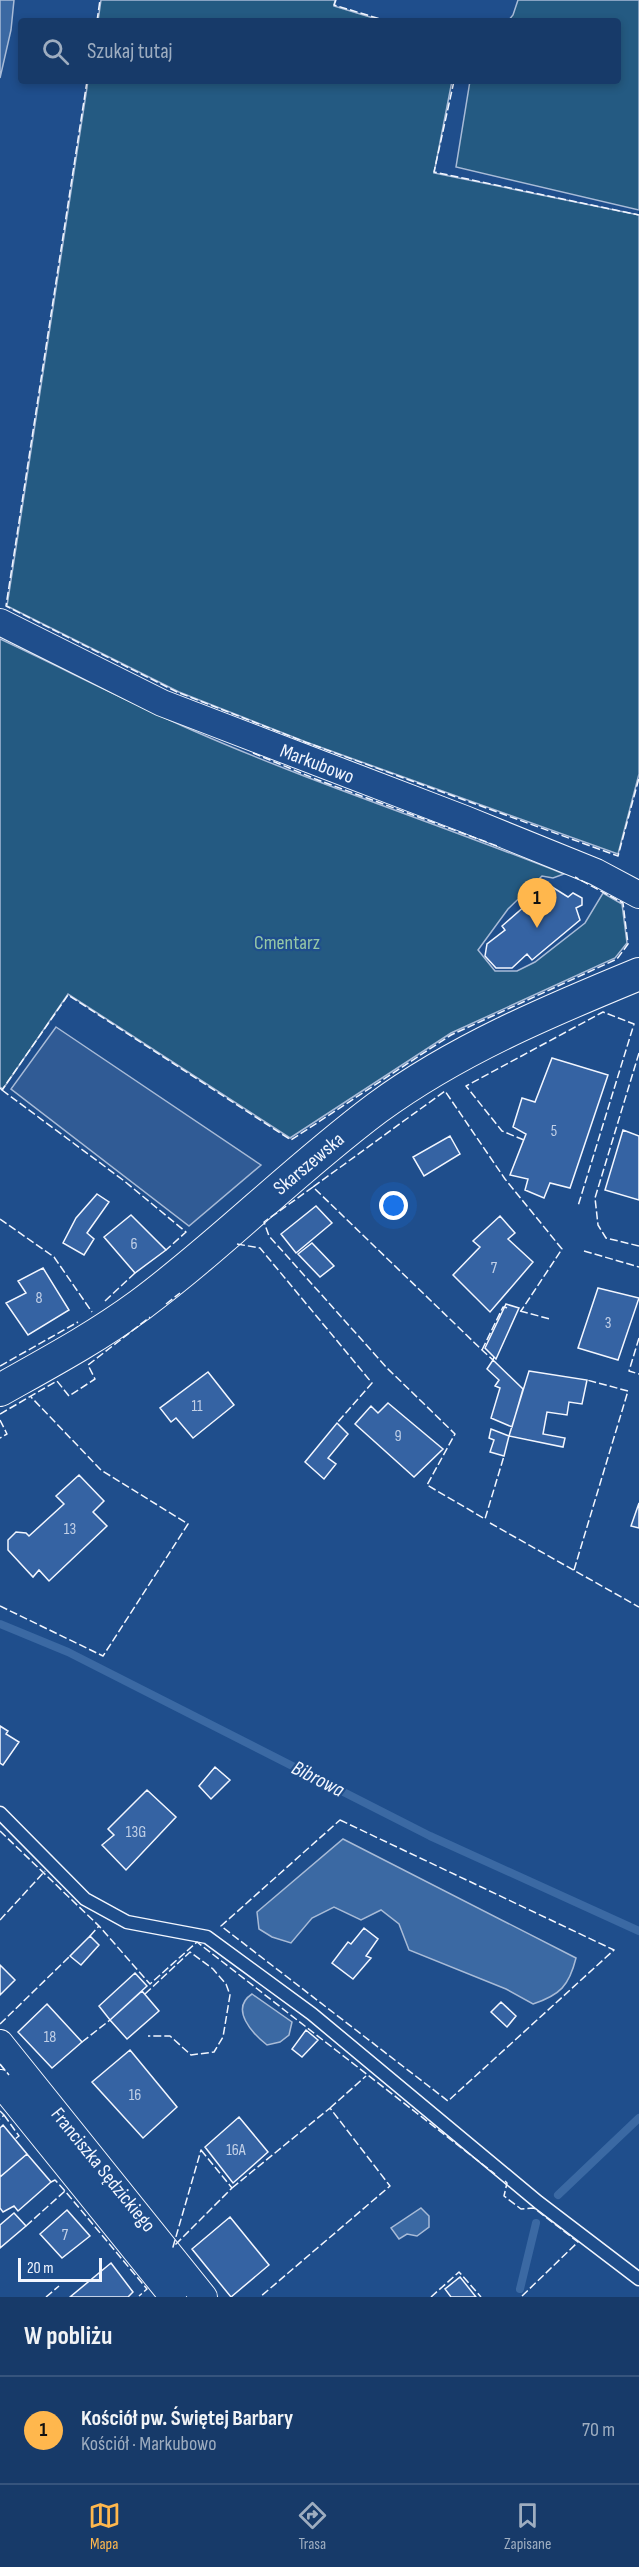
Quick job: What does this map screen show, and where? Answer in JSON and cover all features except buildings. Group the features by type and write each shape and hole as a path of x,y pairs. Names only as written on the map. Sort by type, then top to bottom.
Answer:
{"street":[{"name":"Markubowo","path":"0,622 162,703 465,819 596,872 639,895"},
{"name":"Skarszewska","path":"0,1390 85,1344 139,1305 194,1262 326,1148 422,1078 548,1011 639,974"},
{"name":"Franciszka Sędzickiego","path":"0,2043 204,2297"},
{"name":"Franciszka Sędzickiego","path":"0,2083 173,2297"}],"lane":[{"path":"0,1813 85,1899 126,1922 207,1937 236,1958 312,2014 538,2202 639,2279"}],"green space":[{"path":"101,0 335,0 334,6 373,18 98,18"},
{"path":"518,0 639,0 639,210 456,167 470,84 621,84 621,18 510,18"},
{"path":"88,84 451,84 434,173 639,215 639,774 618,854 306,742 179,692 7,606"},
{"name":"Cmentarz","path":"0,639 194,731 332,787 564,874 553,878 542,876 508,909 478,950 495,971 517,971 535,962 585,923 603,893 622,904 627,943 615,958 451,1033 290,1138 68,994 3,1089 0,1087"}],"shaded area":[{"path":"0,0 14,0 11,30 0,78"},
{"path":"56,1027 261,1165 189,1226 11,1089"},
{"path":"343,1839 576,1958 570,1976 557,1993 533,2004 506,1989 409,1950 399,1924 381,1910 361,1920 334,1907 312,1918 291,1943 272,1937 259,1929 257,1912"},
{"path":"252,1994 292,2022 289,2035 280,2042 267,2045 250,2028 243,2014 243,2007 245,2000"},
{"path":"421,2208 429,2216 429,2227 417,2236 407,2234 399,2239 391,2228"}],"waterway":[{"name":"Bibrowa","path":"0,1624 68,1652 430,1836 639,1931"},
{"path":"558,2195 639,2118"},
{"path":"520,2289 536,2223"}],"fence":[{"path":"97,18 100,0"},
{"path":"336,0 334,5 377,18"},
{"path":"87,84 6,606 177,692 305,742 618,856 639,778"},
{"path":"453,84 434,172 639,215"},
{"path":"253,753 318,780 500,847"},
{"path":"0,1088 2,1090 68,995 291,1140 451,1035 617,959 628,944 623,903 575,877"},
{"path":"524,1140 502,1131 466,1086 603,1012 634,1024 578,1206"},
{"path":"639,1053 595,1198 598,1225 606,1238 639,1246"},
{"path":"2,1090 123,1180 186,1232 166,1250"},
{"path":"494,1357 493,1360 313,1187 445,1091 505,1179 562,1249 521,1311"},
{"path":"313,1187 264,1222 269,1236 387,1368 455,1434 427,1485 485,1519 504,1456"},
{"path":"0,1219 54,1257 92,1312"},
{"path":"237,1244 260,1248 372,1383 337,1423"},
{"path":"584,1251 639,1267"},
{"path":"105,1301 135,1273"},
{"path":"166,1304 180,1293"},
{"path":"482,1350 503,1307 509,1308"},
{"path":"520,1311 550,1319"},
{"path":"0,1414 57,1381 69,1396 95,1379 88,1365 150,1317"},
{"path":"0,1366 78,1322"},
{"path":"639,1338 629,1371 639,1374"},
{"path":"574,1570 628,1391 587,1380"},
{"path":"0,1606 103,1656 188,1524 101,1470 31,1397"},
{"path":"0,1420 7,1434 0,1438"},
{"path":"490,1523 639,1607"},
{"path":"340,1820 614,1950 448,2101 221,1926 340,1820"},
{"path":"0,1831 99,1926 150,1984 197,1942 495,2174"},
{"path":"0,1920 45,1871"},
{"path":"90,1936 99,1926"},
{"path":"145,1994 190,1952 213,1969 226,1984 230,1995 223,2037 214,2052 191,2055 170,2036 148,2036"},
{"path":"0,2024 70,1956"},
{"path":"82,2042 110,2020"},
{"path":"0,2064 9,2075"},
{"path":"330,2108 366,2076"},
{"path":"232,2188 330,2108 390,2186 260,2297"},
{"path":"0,2111 4,2115 0,2119"},
{"path":"4,2115 19,2136 15,2139"},
{"path":"201,2150 232,2188 173,2247 201,2150"},
{"path":"51,2182 55,2180 65,2191"},
{"path":"505,2181 507,2183 504,2196 521,2209 534,2208 578,2242 521,2297"},
{"path":"26,2226 65,2191 147,2289 139,2296"},
{"path":"431,2297 459,2272 481,2297"},
{"path":"46,2297 59,2286"}],"place":[{"name":"Kościół pw. Świętej Barbary","path":"537,928"}]}
